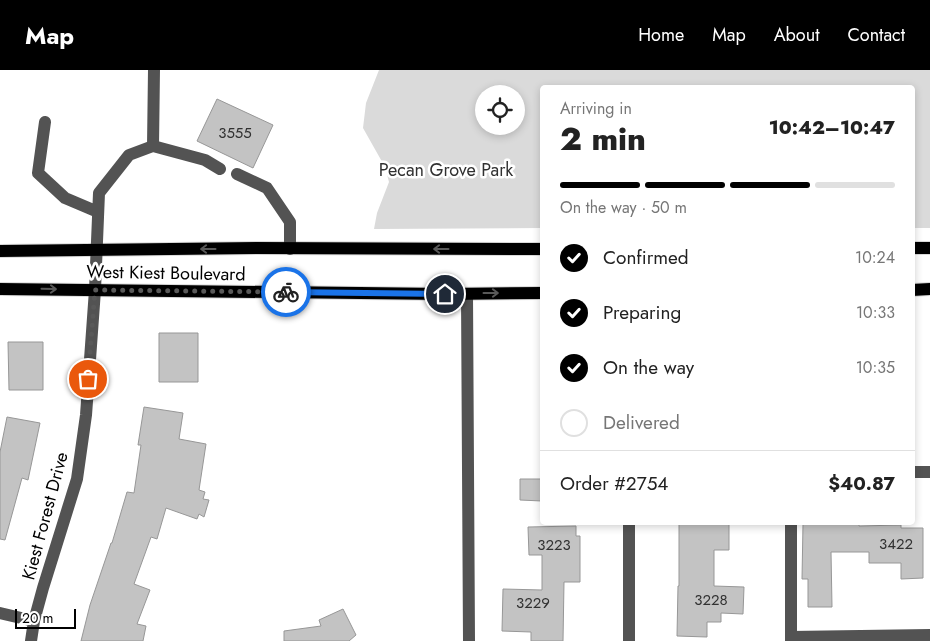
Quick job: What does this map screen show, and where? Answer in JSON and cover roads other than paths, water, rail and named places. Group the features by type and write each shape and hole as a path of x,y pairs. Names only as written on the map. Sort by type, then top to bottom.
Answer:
{"main road":[{"path":"915,248 930,248"},
{"name":"West Kiest Boulevard","path":"0,251 540,249"},
{"name":"West Kiest Boulevard","path":"0,289 467,294 540,293"},
{"path":"915,290 930,289"}],"street":[{"path":"154,70 153,146 204,160 220,168"},
{"path":"45,122 38,173 65,198 98,212"},
{"name":"Kiest Forest Drive","path":"31,641 34,621 77,479 86,415 95,290 98,193 129,155 153,146"},
{"path":"237,174 267,188 290,222 290,249"},
{"path":"467,294 469,641"},
{"path":"915,472 930,472"},
{"path":"629,525 629,641"},
{"path":"791,525 791,639 930,635"},
{"path":"0,613 34,621"}],"park label":[{"name":"Pecan Grove Park","path":"446,170"}]}
